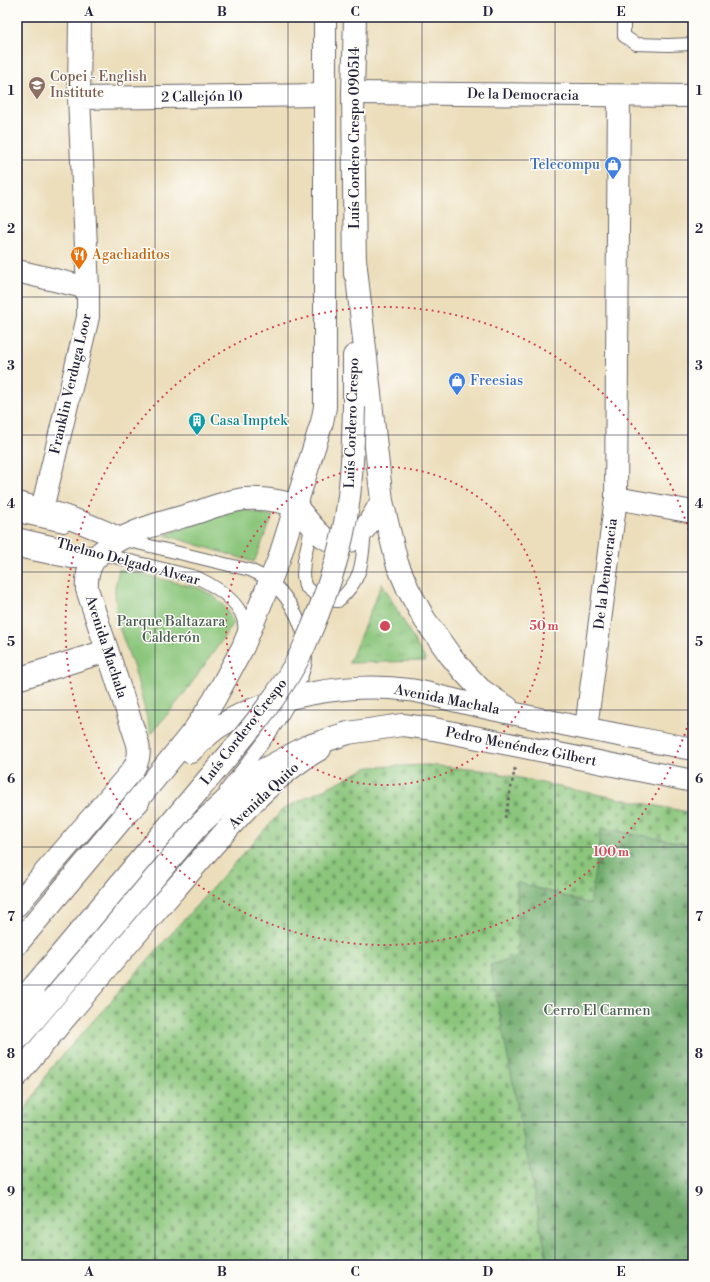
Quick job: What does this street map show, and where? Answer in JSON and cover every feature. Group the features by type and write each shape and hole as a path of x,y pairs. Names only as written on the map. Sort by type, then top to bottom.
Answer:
{"main road":[{"name":"Franklin Verduga Loor","path":"42,509 88,317 79,98 80,17"},
{"name":"Luís Cordero Crespo","path":"127,813 195,729 214,700 243,647 279,559 322,422 324,407 325,17"},
{"name":"Luís Cordero Crespo 090514","path":"355,17 353,93 355,259"},
{"name":"De la Democracia","path":"353,93 693,96"},
{"name":"2 Callejón 10","path":"79,98 325,95"},
{"path":"616,498 619,96"},
{"name":"Luís Cordero Crespo","path":"17,1006 229,754 277,694 302,650 325,595 339,551 345,523 351,473 354,408 355,259"},
{"path":"355,259 382,501 396,563 425,620 465,673 480,689 522,716 693,749"},
{"path":"17,271 88,288"},
{"name":"De la Democracia","path":"586,728 616,498 693,512"},
{"name":"Avenida Machala","path":"17,906 138,762 140,752 138,744 106,651 87,589 87,573 98,555 120,539 154,526 237,500 271,500 296,506"},
{"path":"296,506 321,535 330,540 344,543 354,540 365,528 382,501"},
{"name":"Thelmo Delgado Alvear","path":"17,503 80,521 120,539"},
{"name":"Thelmo Delgado Alvear","path":"17,546 72,558 98,555"},
{"path":"17,679 106,651"},
{"name":"Avenida Machala","path":"17,944 127,813 205,737 233,718 263,706 293,697 347,688 380,687 410,690 522,716"},
{"name":"Pedro Menéndez Gilbert","path":"348,734 402,726 434,729 693,781"},
{"name":"Avenida Quito","path":"17,1040 197,827 238,789 261,771 306,747 348,734"},
{"name":"Avenida Quito","path":"17,1076 78,1002 216,842 254,801 285,772 311,754 348,734"}],"lane":[{"path":"624,17 624,36 636,44 693,44"},
{"name":"Thelmo Delgado Alvear","path":"17,516 250,570 262,575 270,581 281,592 296,612 302,627 307,647 306,662 293,697 276,725 197,827"},
{"path":"312,524 304,560 303,575 305,586 322,600 329,601 338,601 352,587 357,578 362,565 365,528"},
{"name":"Thelmo Delgado Alvear","path":"17,534 98,555 196,577 216,587 232,602 243,617 245,627 243,647"}],"path":[{"path":"505,818 516,764"}],"green space":[{"path":"235,508 273,516 254,562 165,535"},
{"name":"Parque Baltazara Calderón","path":"119,569 199,588 214,596 225,607 234,623 184,694 151,734 135,671 116,619 115,587"},
{"path":"382,583 426,661 349,663"},
{"path":"428,765 489,771 555,786 693,813 693,845 601,828 590,904 517,882 518,957 490,965 548,1265 17,1265 17,1123 51,1068 283,809 369,767"},
{"name":"Cerro El Carmen","path":"601,828 693,845 693,1265 548,1265 490,965 518,956 517,882 590,904"}],"place":[{"name":"Copei - English Institute","path":"37,100"},
{"name":"Telecompu","path":"613,180"},
{"name":"Agachaditos","path":"79,270"},
{"name":"Freesias","path":"457,396"},
{"name":"Casa Imptek","path":"197,436"}]}
